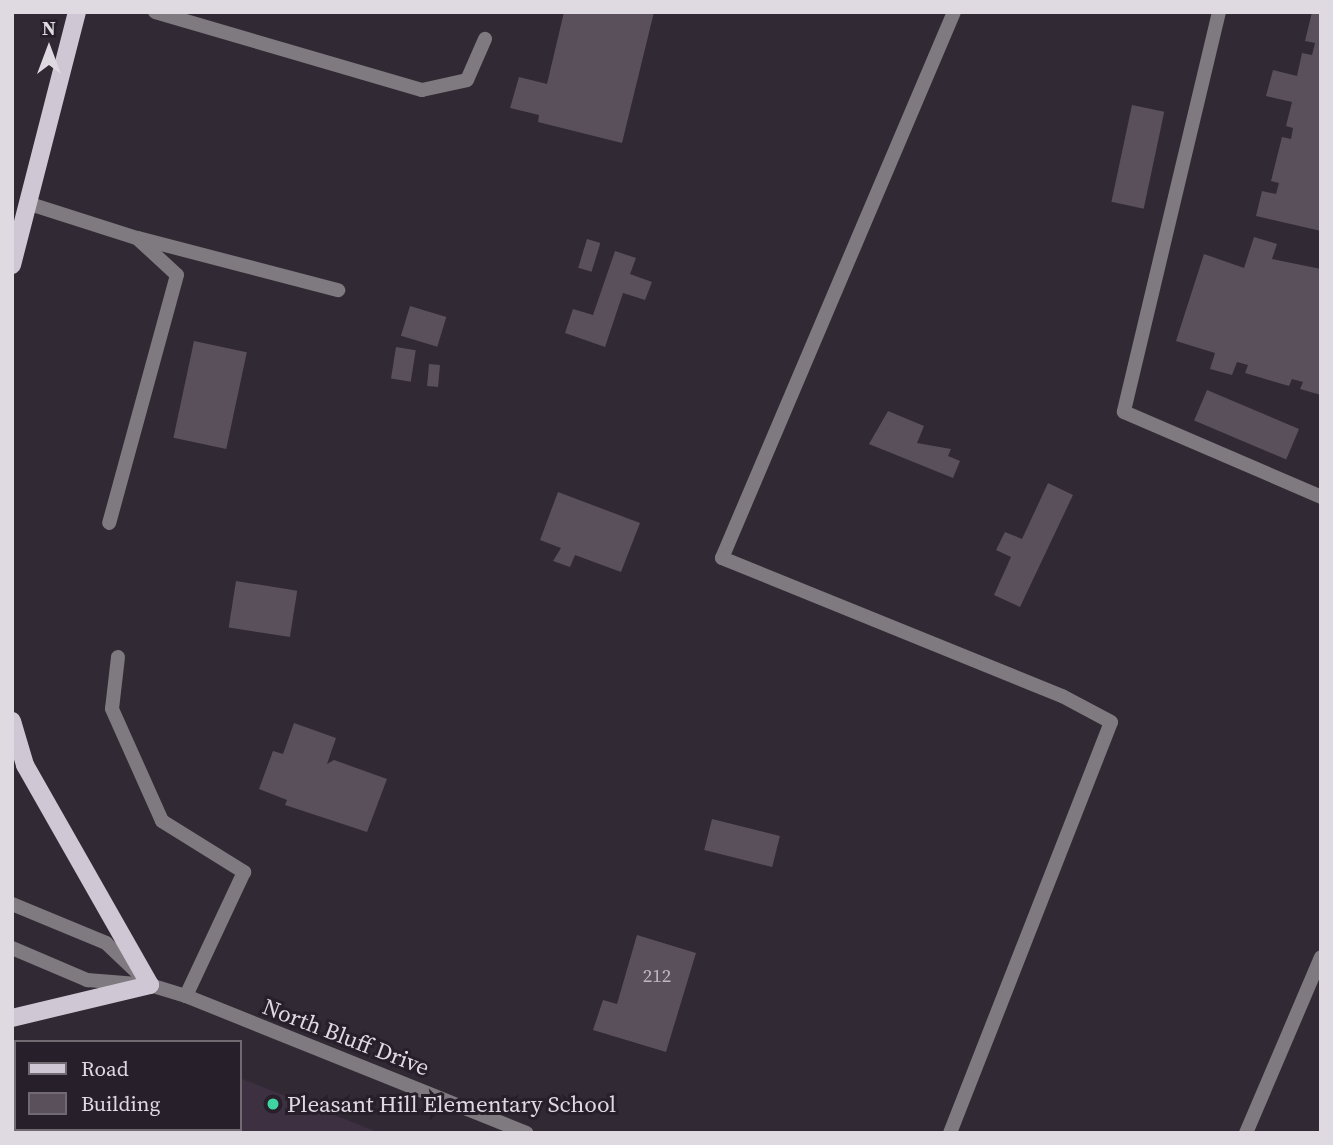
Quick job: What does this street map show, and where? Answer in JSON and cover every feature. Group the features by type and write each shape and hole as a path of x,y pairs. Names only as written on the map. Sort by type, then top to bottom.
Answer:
{"main road":[{"path":"12,265 77,12"},
{"path":"12,721 24,765 150,985 12,1018"}],"street":[{"path":"155,12 422,90 467,80 485,39"},
{"path":"950,1133 1111,722 1062,696 722,558 954,12"},
{"path":"1219,12 1124,412 1321,497"},
{"path":"27,203 137,238 338,290"},
{"path":"109,523 177,275 137,238"},
{"path":"118,657 112,709 162,821 244,872 186,996"},
{"name":"North Bluff Drive","path":"12,904 106,943 150,985"},
{"name":"North Bluff Drive","path":"12,948 87,981 150,985 186,996 526,1133"},
{"path":"1246,1133 1321,957"}],"shaded area":[{"name":"Pleasant Hill Elementary School","path":"242,1079 380,1133 12,1133 14,1100 14,1131 242,1131"}],"building":[{"path":"564,12 654,12 622,143 538,122 539,115 510,108 519,77 547,84"},
{"path":"1312,12 1321,12 1321,231 1256,216 1262,191 1276,194 1279,183 1271,181 1282,137 1291,139 1293,128 1286,126 1292,102 1266,96 1273,70 1297,76 1302,53 1312,55 1315,43 1305,41"},
{"path":"1132,105 1164,112 1144,209 1111,202"},
{"path":"1254,237 1277,244 1272,259 1321,269 1321,395 1300,389 1303,382 1292,379 1289,386 1245,373 1248,365 1237,362 1232,375 1210,369 1215,353 1176,341 1204,254 1244,268"},
{"path":"587,239 600,243 592,272 578,268"},
{"path":"615,251 636,258 630,274 652,282 645,300 623,293 605,347 565,333 573,309 593,315"},
{"path":"410,306 446,317 437,347 401,336"},
{"path":"194,341 247,352 226,449 173,438"},
{"path":"396,347 416,350 411,382 391,379"},
{"path":"429,364 440,365 438,387 427,386"},
{"path":"1207,390 1299,429 1286,459 1194,420"},
{"path":"888,411 924,426 917,443 951,449 948,456 960,461 953,478 869,444"},
{"path":"1048,483 1073,495 1020,607 994,595 1011,557 996,550 1005,532 1022,539"},
{"path":"558,492 640,523 621,572 575,555 570,567 553,561 561,548 540,540"},
{"path":"236,581 297,591 290,637 229,627"},
{"path":"294,723 336,738 327,764 334,760 387,779 367,832 285,805 287,800 259,789 273,751 283,754"},
{"path":"712,819 780,836 772,867 704,850"},
{"path":"637,935 696,953 666,1052 593,1030 603,1000 617,1004"}],"place":[{"name":"Pleasant Hill Elementary School","path":"273,1104"}]}
